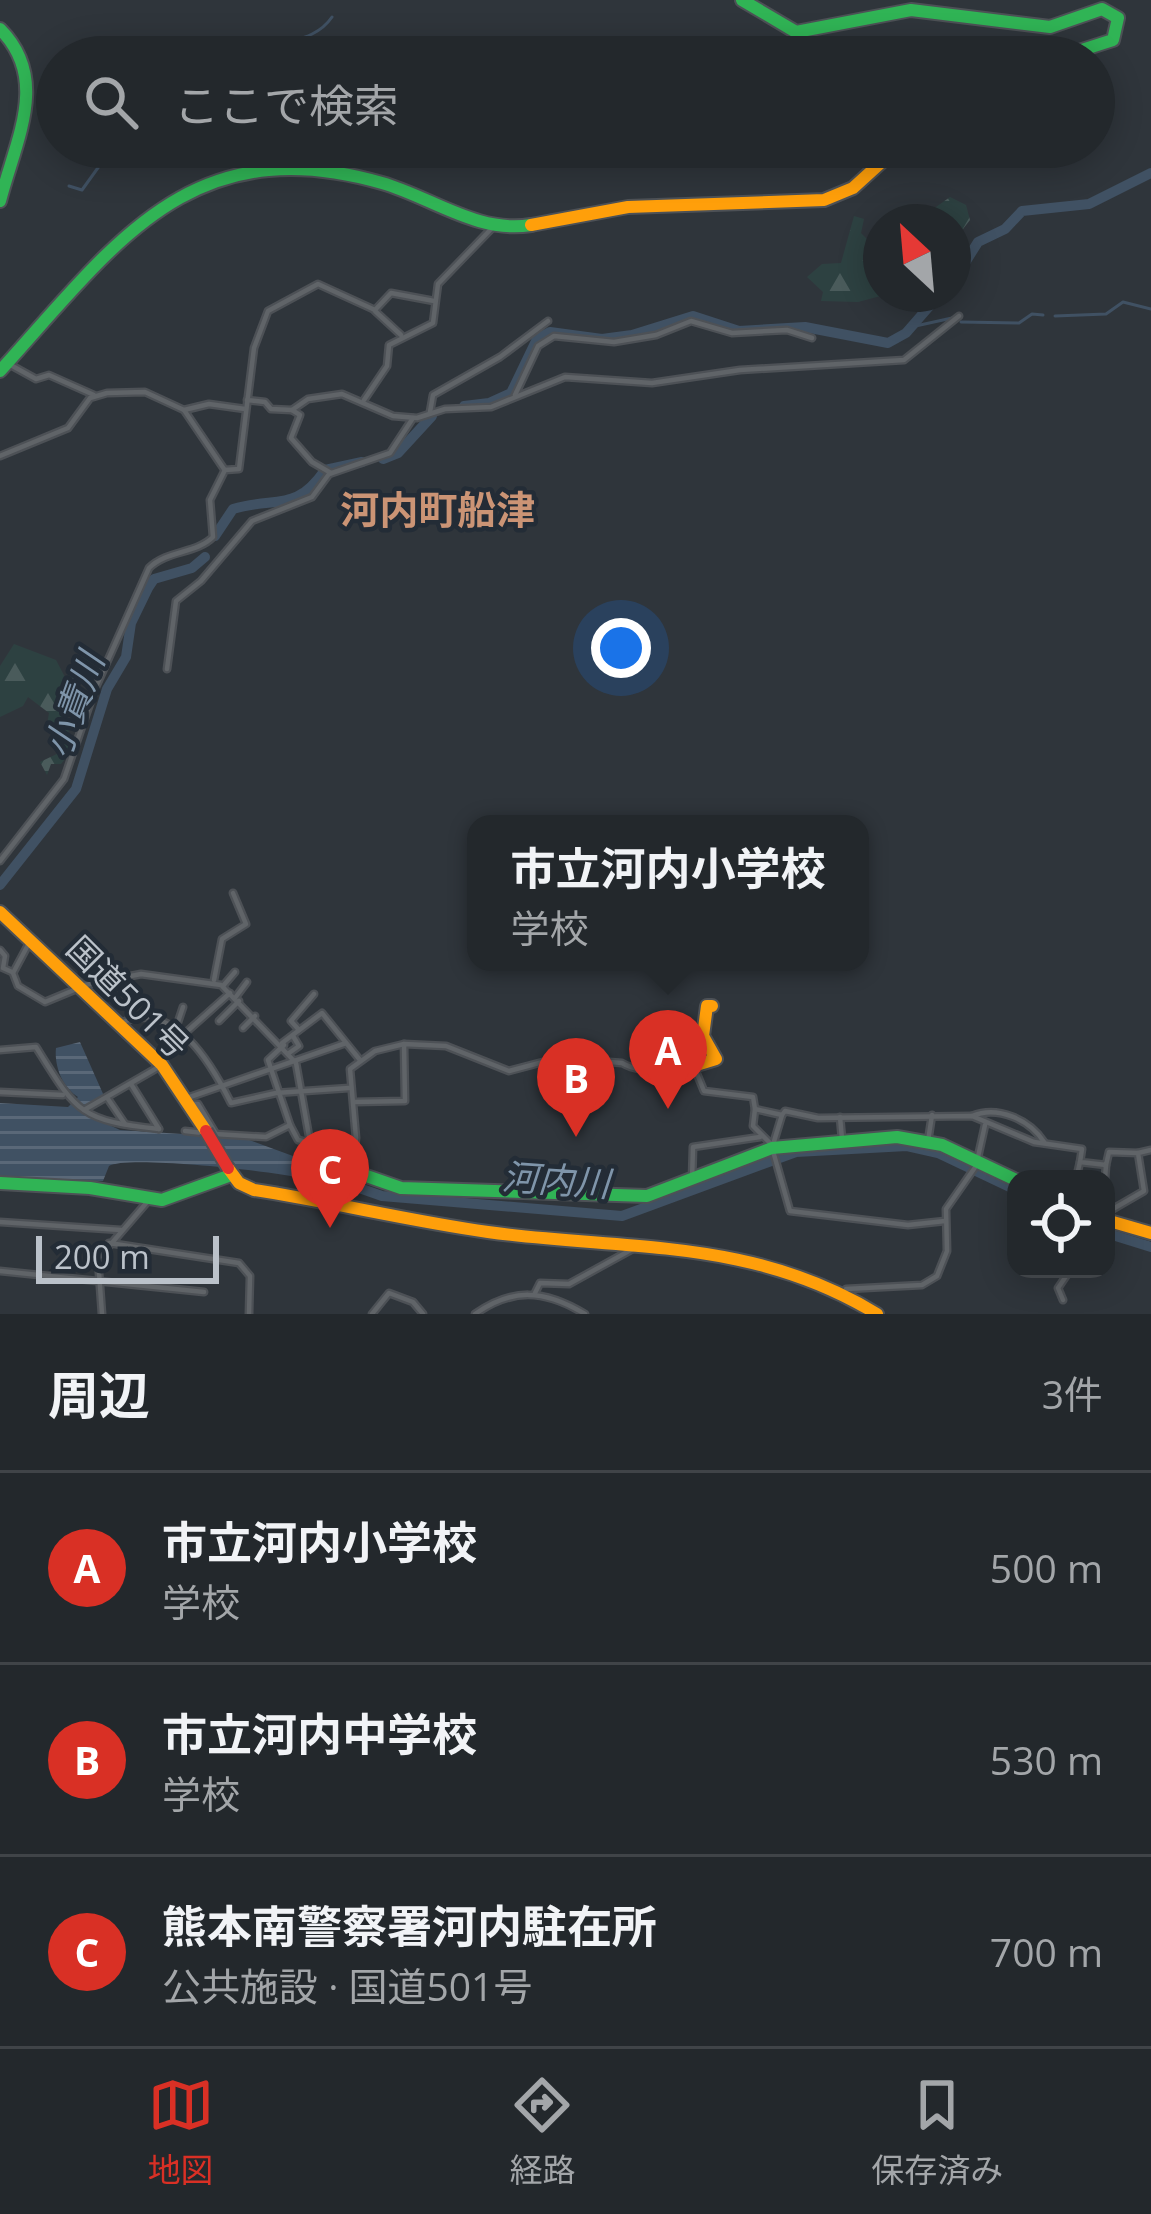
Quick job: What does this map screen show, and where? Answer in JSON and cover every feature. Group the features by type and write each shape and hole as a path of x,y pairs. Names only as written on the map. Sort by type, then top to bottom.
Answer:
{"main road":[{"path":"742,0 796,32 911,10 1050,27 1102,9 1118,18 1114,36"},
{"path":"0,29 22,51 29,90 0,202"},
{"path":"4,367 101,259 182,194 237,171 283,168 381,183 494,226 536,225 669,203 824,200 853,188 875,168"},
{"name":"国道501号","path":"0,912 162,1065 211,1133 230,1172"},
{"path":"680,1070 716,1059 703,1036 708,1029 707,1006 712,1006"},
{"path":"341,1199 350,1171 387,1187 570,1197 647,1196 770,1146 891,1137 928,1141 1007,1176"},
{"path":"0,1183 90,1187 148,1201 185,1195 230,1172 254,1190 341,1199 488,1232 641,1244 778,1265 877,1314"},
{"path":"1115,1220 1151,1233"}],"street":[{"path":"364,400 387,367 389,345 433,323 438,284 494,226"},
{"path":"225,470 239,469 254,348 268,311 318,284 375,310 401,335"},
{"path":"375,310 391,293 434,301"},
{"path":"292,410 308,399 342,394 393,416 413,418 430,412 481,409 565,376 652,383 740,370 904,360 959,316"},
{"path":"430,412 433,394 548,321"},
{"path":"526,337 536,343 562,336 614,342 691,321 732,333 787,330 812,338"},
{"path":"511,399 524,382 536,343"},
{"path":"4,367 35,380 49,375 95,396 145,392 184,410 225,470"},
{"path":"0,456 68,428 95,396"},
{"path":"247,400 300,415 290,437 311,462 329,470 390,452 413,418"},
{"path":"184,410 209,404 245,409"},
{"path":"0,861 64,779 95,689 148,568 162,556 205,544 213,537 210,500 225,470"},
{"path":"167,669 176,601 201,581 252,521 312,497 329,470"},
{"path":"205,544 217,560"},
{"path":"214,980 222,939 245,924 233,893"},
{"path":"32,940 14,973 18,986 45,1001 118,975 214,980 223,986 283,1044 296,1063 314,1154 350,1171 354,1102 348,1072 360,1060 404,1044 446,1046 508,1071 558,1058 697,1074 704,1091 753,1097 754,1126 770,1146 790,1211 908,1225 945,1221"},
{"path":"0,950 5,956 3,968 14,973"},
{"path":"223,986 235,972"},
{"path":"219,1021 247,982"},
{"path":"299,1030 291,1022 314,994"},
{"path":"183,1035 235,997"},
{"path":"176,1028 183,1007"},
{"path":"310,1143 298,1140 290,1125 268,1060 322,1013 360,1060"},
{"path":"244,1028 255,1016"},
{"path":"119,1023 135,1017 165,1019 183,1035 231,1103 276,1093 350,1088"},
{"path":"289,1053 299,1046 293,1036"},
{"path":"189,1101 346,1043"},
{"path":"354,1102 405,1101 404,1044"},
{"path":"0,1050 36,1046 66,1097 99,1121 159,1129 131,1084"},
{"path":"85,1110 162,1065"},
{"path":"0,1092 66,1097"},
{"path":"108,1099 126,1126"},
{"path":"755,1109 782,1115"},
{"path":"770,1146 785,1111 840,1117 972,1116 1045,1143 1082,1149 1078,1170"},
{"path":"972,1116 981,1112 1019,1117 1045,1143"},
{"path":"928,1141 932,1115"},
{"path":"840,1117 842,1139"},
{"path":"891,1137 892,1117"},
{"path":"842,1293 854,1286 933,1280 945,1261 946,1209 968,1182 986,1123"},
{"path":"185,1131 266,1137 290,1125"},
{"path":"692,1180 693,1147 770,1146"},
{"path":"1106,1170 1109,1153 1151,1150"},
{"path":"1138,1153 1144,1191"},
{"path":"1080,1162 1106,1165"},
{"path":"1115,1211 1151,1186"},
{"path":"102,1314 98,1259 148,1201"},
{"path":"0,1222 121,1230"},
{"path":"109,1243 239,1263 250,1276 249,1314"},
{"path":"536,1293 540,1283 569,1284 641,1244"},
{"path":"0,1271 204,1292"},
{"path":"1063,1300 1058,1288 1065,1278"},
{"path":"372,1314 389,1293 412,1302 423,1314"},
{"path":"475,1314 490,1300 536,1293 585,1314"}],"green space":[{"path":"854,216 863,219 863,301 821,301 823,292 807,277 822,264 841,263"},
{"path":"14,644 56,660 66,679 85,654 93,653 67,710 70,753 61,764 51,764 47,775 40,762 61,752 47,725 49,713 28,697 23,706 0,717 0,666"}],"water":[{"path":"80,1042 104,1096 81,1112 120,1130 244,1138 342,1174 336,1186 257,1171 149,1162 109,1166 103,1181 0,1179 0,1103 68,1107 78,1097 61,1076 56,1048"}],"waterway":[{"path":"307,36 332,17"},
{"path":"69,186 82,190 98,168"},
{"name":"小責川","path":"971,253 978,242 1005,229 1022,211 1089,204 1151,173"},
{"path":"1055,316 1106,314 1123,302 1151,309"},
{"name":"小責川","path":"464,406 489,403 511,393 537,339 550,332 602,339 693,316 739,331 805,327 888,343 906,333 924,312"},
{"path":"961,322 1019,323 1032,314 1043,315"},
{"path":"911,327 952,318"},
{"name":"小責川","path":"383,459 398,453 432,416"},
{"name":"小責川","path":"215,536 233,509 294,498 325,470 362,462"},
{"name":"小責川","path":"0,885 76,789 107,689 126,657 131,623 148,588 154,579 192,568 205,557"},
{"name":"河内川","path":"325,1176 382,1196 622,1216 796,1152 907,1146 938,1153 1007,1186"},
{"name":"河内川","path":"1115,1236 1151,1247"}],"traffic: fast":[{"path":"742,0 796,32 911,10 1050,27 1102,9 1118,18 1114,36"},
{"path":"0,29 15,48 26,89 20,133 0,201"},
{"path":"0,371 81,280 162,209 207,185 257,171 315,170 382,183 473,219 531,225"},
{"path":"339,1202 355,1172 401,1188 647,1196 772,1148 897,1137 942,1145 1007,1176"},
{"path":"0,1183 90,1188 162,1200 231,1175"}],"traffic: slow":[{"path":"531,225 628,207 824,200 853,188 875,168"},
{"path":"0,912 162,1065 206,1131"},
{"path":"680,1070 716,1059 703,1036 707,1006 712,1006"},
{"path":"228,1168 239,1183 254,1190 430,1222 735,1259 830,1289 877,1314"},
{"path":"1115,1223 1151,1233"}],"traffic: jam":[{"path":"206,1131 228,1168"}],"place":[{"name":"市立河内小学校","path":"668,1109"},
{"name":"市立河内中学校","path":"576,1137"},
{"name":"熊本南警察署河内駐在所","path":"330,1228"}],"district":[{"name":"河内町船津","path":"438,510"}]}
